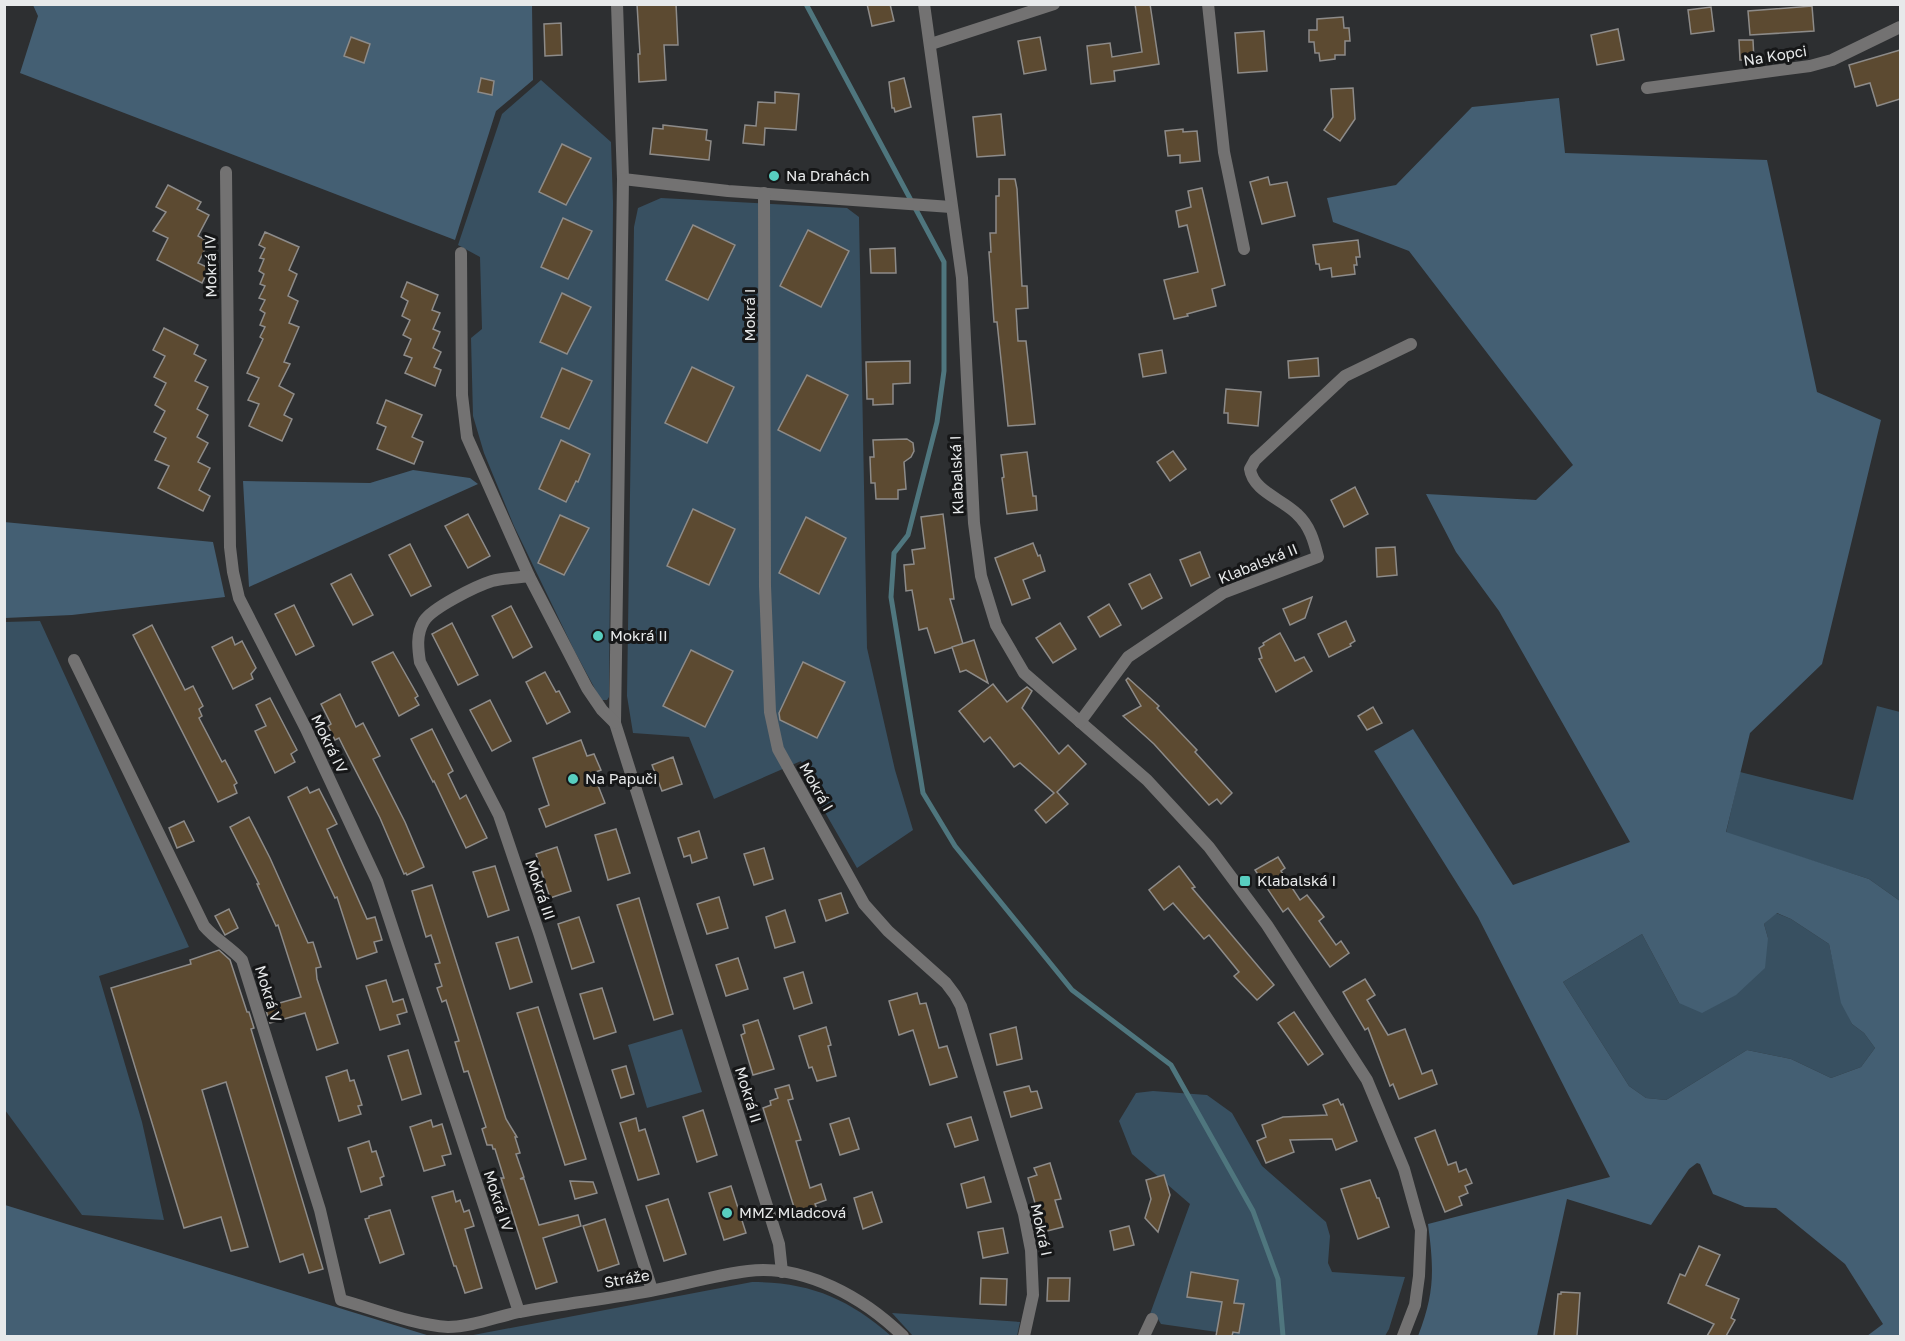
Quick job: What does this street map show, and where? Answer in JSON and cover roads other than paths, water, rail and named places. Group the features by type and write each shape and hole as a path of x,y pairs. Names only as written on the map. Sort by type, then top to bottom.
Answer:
{"street":[{"path":"617,4 623,179 728,191 951,207"},
{"name":"Klabalská I","path":"924,4 962,278 974,523 981,576 996,625 1024,673 1147,780 1209,847 1267,925 1367,1080 1404,1169 1422,1230 1415,1305 1403,1336"},
{"path":"931,44 1054,4"},
{"path":"1208,4 1219,121 1227,174 1244,249"},
{"name":"Na Kopci","path":"1647,88 1810,66 1832,60 1900,27"},
{"name":"Mokrá IV","path":"225,172 230,547 239,598 306,729 377,881 519,1312"},
{"name":"Mokrá II","path":"623,179 615,723 779,1244 782,1272"},
{"name":"Mokrá I","path":"764,193 765,586 770,712 778,749 864,904 888,931 946,983 961,1006 1024,1214 1031,1250 1034,1295 1024,1336"},
{"name":"Mokrá II","path":"461,253 462,395 467,436 529,576 587,688 602,710 615,723"},
{"name":"Klabalská II","path":"1080,722 1128,657 1223,593 1318,557 1312,533 1298,514 1254,482 1250,469 1255,460 1345,376 1411,344"},
{"name":"Mokrá III","path":"529,576 494,580 456,598 430,614 420,628 418,651 420,663 499,814 652,1290"},
{"name":"Mokrá V","path":"74,660 204,926 218,941 232,949 242,960 320,1210 341,1300"},
{"name":"Stráže","path":"341,1300 448,1327 749,1271 782,1272 818,1281 840,1291 879,1315 903,1336"},
{"path":"1144,1336 1152,1318"}],"waterway":[{"path":"806,4 944,262 944,371 937,422 908,535 894,553 891,597 923,793 955,846 1072,990 1171,1065 1253,1211 1278,1279 1283,1336"}],"place":[{"name":"Na Drahách","path":"774,176"},
{"name":"Mokrá II","path":"598,636"},
{"name":"Na Papuči","path":"573,779"},
{"name":"Klabalská I","path":"1245,881"},
{"name":"MMZ Mladcová","path":"727,1213"}]}
